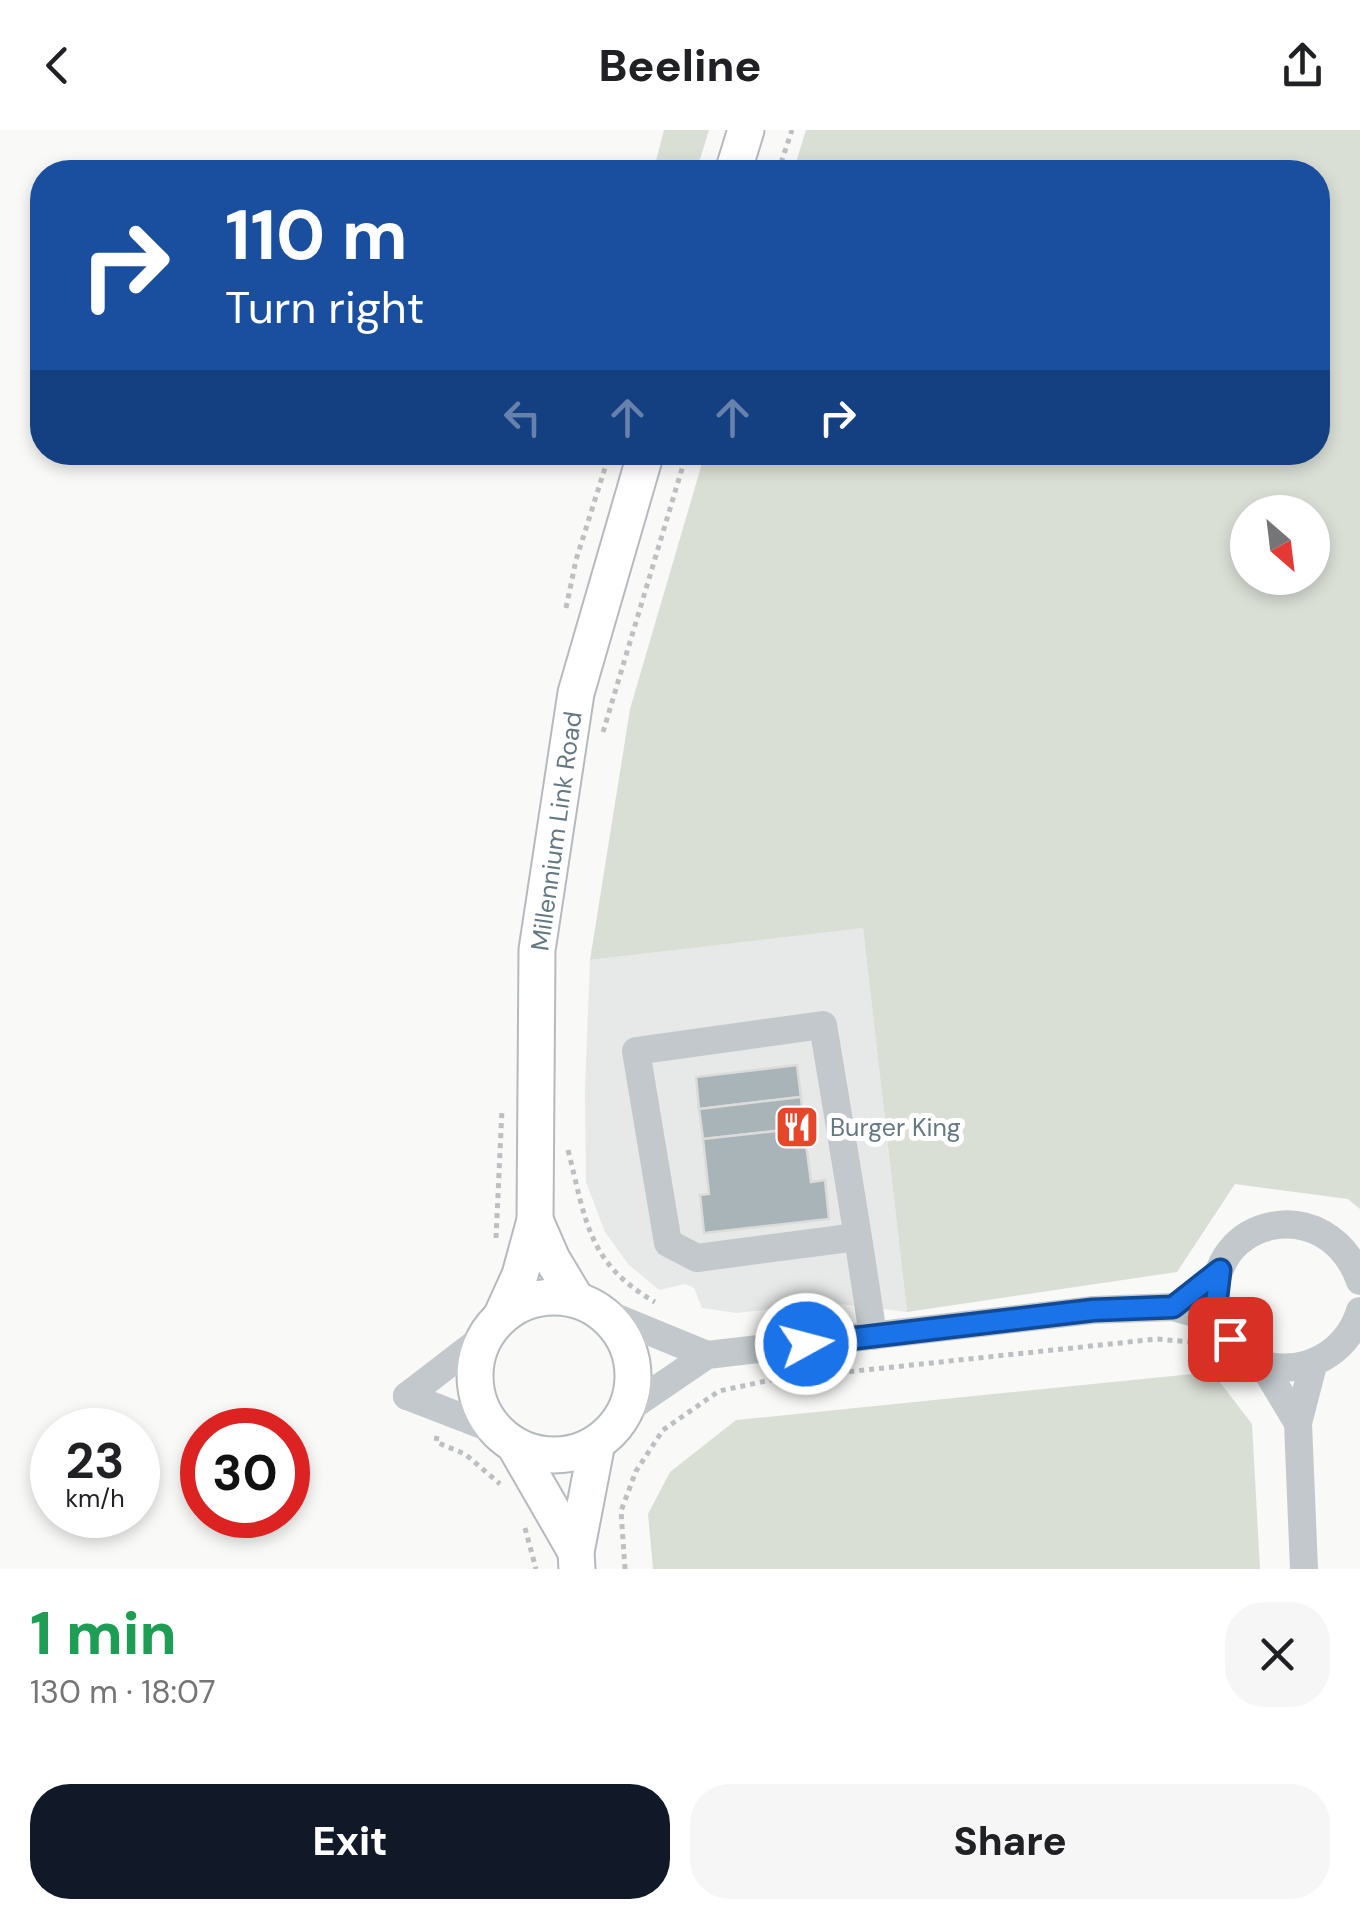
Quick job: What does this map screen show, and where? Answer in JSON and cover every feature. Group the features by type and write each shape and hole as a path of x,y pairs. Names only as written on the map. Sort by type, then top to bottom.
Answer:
{"main road":[{"path":"737,160 746,130"},
{"name":"Millennium Link Road","path":"493,1326 520,1275 535,1220 537,950 576,694 642,465"},
{"name":"Millennium Link Road","path":"535,1220 552,1260 588,1305"},
{"path":"505,1438 556,1456 597,1443 626,1411 632,1390 628,1346 617,1326 588,1305 549,1296 523,1302 493,1326 476,1360 475,1385 482,1409 505,1438 577,1560"},
{"path":"577,1560 597,1443"}],"street":[{"path":"857,1237 697,1258 668,1243 636,1051 823,1025 873,1336"},
{"path":"1173,1307 1220,1270 1232,1250 1250,1234 1272,1225 1296,1224 1318,1229 1338,1242 1358,1268"},
{"path":"1220,1270 1216,1304 1220,1320 1230,1339 1263,1364 1288,1369 1313,1365 1345,1343 1360,1311"},
{"path":"588,1305 707,1355"},
{"path":"626,1411 707,1355 1093,1310 1173,1307 1220,1320"},
{"path":"493,1326 407,1396 505,1438"},
{"path":"1263,1364 1298,1424"},
{"path":"1304,1569 1298,1424 1313,1365"}],"path":[{"path":"782,160 792,130"},
{"path":"602,738 683,465"},
{"path":"566,1142 592,1244"},
{"path":"625,1569 621,1512 636,1471 663,1430 719,1391 771,1380 1156,1339 1202,1346"},
{"path":"524,1525 536,1569"}],"shaded area":[{"path":"664,130 709,130 700,160 656,160"},
{"path":"806,130 1360,130 1360,1209 1348,1199 1235,1184 1177,1272 907,1312 863,928 590,960 630,709 701,465 1330,465 1330,160 797,160"},
{"path":"863,927 907,1312 832,1303 736,1313 702,1308 694,1288 685,1284 659,1290 628,1264 605,1232 586,1182 590,960"},
{"path":"1212,1372 1252,1424 1260,1569 653,1569 648,1514 670,1472 736,1420"}],"building":[{"path":"797,1065 801,1097 699,1109 696,1077"},
{"path":"801,1097 804,1128 703,1139 699,1109"},
{"path":"804,1128 811,1182 825,1180 829,1219 704,1233 700,1195 709,1194 703,1139"}],"place":[{"name":"Burger King","path":"797,1127"}],"route":[{"path":"806,1344 1093,1310 1173,1307 1220,1270 1216,1304 1230,1339"}]}
